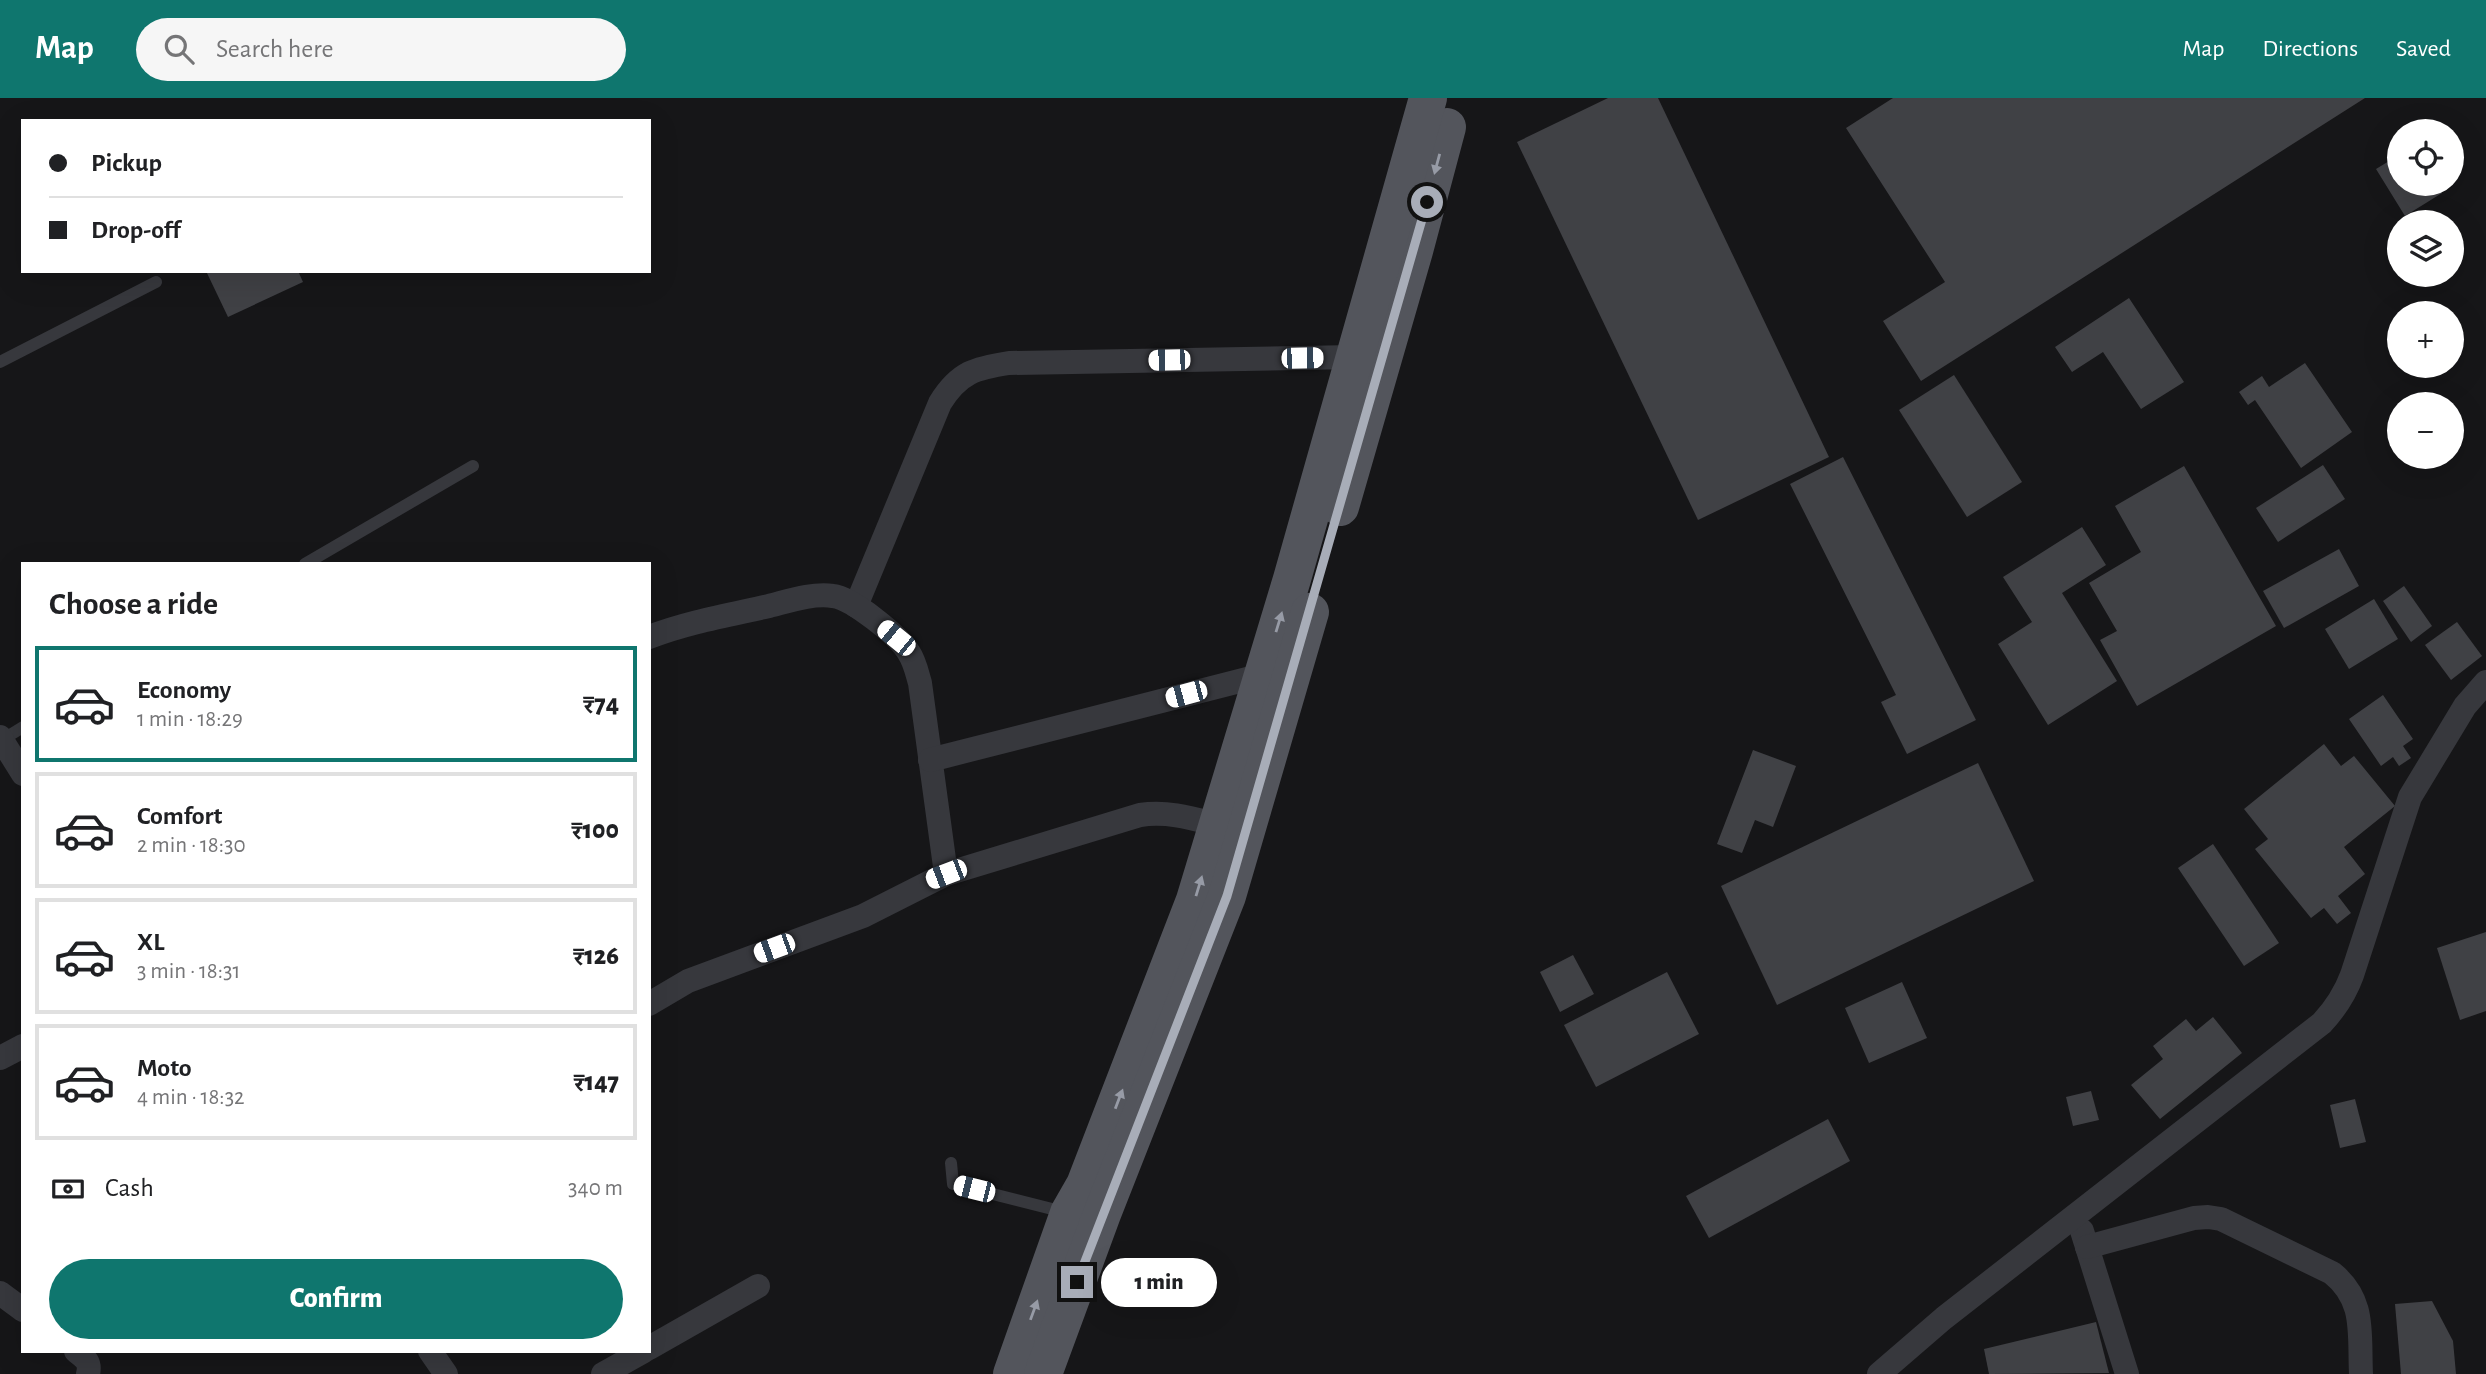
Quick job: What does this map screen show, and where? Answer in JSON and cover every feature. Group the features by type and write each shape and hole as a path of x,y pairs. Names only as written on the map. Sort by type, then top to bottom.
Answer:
{"main road":[{"path":"1043,1374 1102,1214 1227,896 1407,226 1428,98"},
{"path":"1012,1374 1069,1213 1086,1185 1192,910 1355,357 1455,98"}],"street":[{"path":"856,606 940,403 948,389 963,375 983,367 1009,363 1355,357"},
{"path":"651,636 680,625 821,595 850,601 908,651 920,683 946,874"},
{"path":"930,760 1263,675"},
{"path":"1879,1374 1944,1318 2322,1023 2335,1009 2352,975 2410,797 2465,706 2486,682"},
{"path":"8,735 21,769"},
{"path":"651,1003 688,981 863,916 946,874 1140,815 1172,813 1218,825"},
{"path":"0,1058 21,1047"},
{"path":"2077,1214 2127,1374"},
{"path":"2087,1247 2194,1218 2221,1219 2332,1273 2345,1283 2353,1294 2358,1309 2361,1374"},
{"path":"651,1347 758,1286"},
{"path":"0,1293 21,1309"},
{"path":"78,1353 90,1367 88,1374"},
{"path":"431,1353 446,1374"},
{"path":"603,1374 640,1353"}],"lane":[{"path":"0,362 156,282"},
{"path":"308,562 472,466"},
{"path":"951,1163 953,1184 1069,1213"}],"building":[{"path":"1608,98 1658,98 1829,457 1698,520 1517,142"},
{"path":"1893,98 2365,98 1921,381 1883,321 1945,282 1846,128"},
{"path":"2387,162 2387,187 2376,169"},
{"path":"2393,196 2437,196 2415,210 2401,210"},
{"path":"207,273 299,273 303,282 228,317"},
{"path":"2129,298 2184,382 2141,409 2103,352 2072,372 2055,347"},
{"path":"2305,363 2352,432 2301,468 2255,400 2248,405 2239,392 2262,376 2269,387"},
{"path":"1954,375 2022,482 1967,517 1899,410"},
{"path":"1843,457 1976,720 1907,754 1881,702 1896,695 1790,484"},
{"path":"2323,465 2345,499 2278,542 2256,508"},
{"path":"2184,466 2276,626 2137,706 2100,640 2117,631 2089,583 2141,552 2115,506"},
{"path":"2082,527 2106,565 2062,593 2117,681 2048,725 1998,644 2032,622 2003,577"},
{"path":"2339,549 2359,586 2284,628 2263,591"},
{"path":"2404,586 2432,626 2411,642 2383,601"},
{"path":"2374,599 2398,639 2349,669 2325,629"},
{"path":"2457,622 2482,656 2451,680 2425,645"},
{"path":"2383,695 2413,739 2403,746 2411,758 2399,766 2393,757 2381,766 2349,719"},
{"path":"2324,744 2341,766 2354,756 2395,806 2344,847 2365,874 2338,896 2351,913 2337,924 2324,908 2311,918 2255,849 2268,839 2244,809"},
{"path":"1753,750 1796,766 1773,827 1755,820 1742,853 1717,844"},
{"path":"1978,763 2034,881 1777,1005 1721,886"},
{"path":"2213,844 2279,943 2244,966 2178,868"},
{"path":"2486,932 2486,1011 2460,1020 2437,948"},
{"path":"1573,955 1594,994 1560,1012 1540,972"},
{"path":"1667,972 1699,1034 1596,1087 1564,1025"},
{"path":"1902,982 1927,1038 1869,1063 1845,1008"},
{"path":"2213,1017 2242,1053 2160,1119 2131,1085 2163,1059 2153,1046 2186,1019 2196,1031"},
{"path":"2091,1091 2099,1120 2073,1126 2066,1097"},
{"path":"2355,1099 2366,1142 2340,1148 2330,1105"},
{"path":"1828,1119 1850,1161 1709,1238 1686,1196"},
{"path":"2432,1301 2453,1341 2456,1374 2401,1374 2395,1304"},
{"path":"2096,1322 2109,1373 1989,1374 1984,1349"}],"route":[{"path":"1077,1282 1227,896 1427,202"}]}
